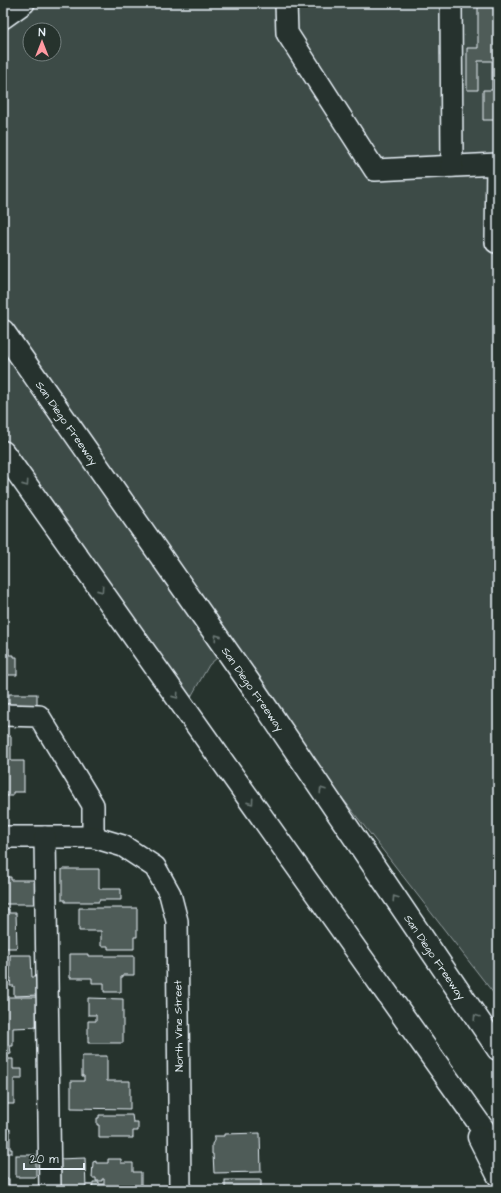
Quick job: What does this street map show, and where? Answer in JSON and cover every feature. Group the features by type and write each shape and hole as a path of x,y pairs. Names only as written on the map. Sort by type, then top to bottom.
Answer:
{"highway":[{"name":"San Diego Freeway","path":"3,331 251,685 498,1049"},
{"path":"3,452 498,1150"},
{"path":"457,1093 498,1175"}],"street":[{"path":"3,18 24,3"},
{"path":"286,3 287,32 375,170 497,164 496,242"},
{"path":"451,3 452,166"},
{"path":"3,715 39,716 93,804 93,837 3,838"},
{"path":"45,837 50,1190"},
{"name":"North Vine Street","path":"93,837 123,846 155,867 170,894 176,920 180,1190"}],"shaded area":[{"path":"3,3 498,3 498,999 227,649 209,665 188,702 3,463"}],"building":[{"path":"478,3 498,3 498,120 483,120 483,90 492,90 492,61 478,61 478,90 467,90 467,48 478,48"},
{"path":"3,648 9,648 9,655 14,655 14,657 17,657 17,675 3,675"},
{"path":"9,694 37,694 37,705 9,705"},
{"path":"3,736 11,736 11,761 24,761 24,792 13,792 13,796 3,796"},
{"path":"62,869 99,869 99,889 121,889 121,900 99,900 99,902 65,902 65,900 62,900"},
{"path":"3,877 11,877 11,880 36,880 36,904 3,904"},
{"path":"79,908 137,908 137,937 134,937 134,949 108,949 108,946 101,946 101,931 79,931"},
{"path":"3,909 9,909 9,913 16,913 17,948 3,948"},
{"path":"70,954 88,954 88,956 134,956 134,975 123,975 123,977 121,977 121,992 104,992 104,983 92,983 92,978 70,978"},
{"path":"4,955 4,993 3,993"},
{"path":"10,955 31,955 32,977 39,977 39,995 14,996 14,986 10,986"},
{"path":"3,997 39,997 39,1027 13,1028 13,1046 10,1046 11,1054 3,1055"},
{"path":"88,998 123,999 123,1043 88,1043 88,1021 96,1021 96,1015 88,1015"},
{"path":"82,1056 107,1056 107,1081 130,1081 130,1109 71,1108 71,1081 84,1081 84,1076 82,1076"},
{"path":"3,1059 13,1059 13,1069 22,1069 22,1079 14,1079 14,1104 3,1104"},
{"path":"99,1115 132,1115 133,1122 138,1122 138,1131 133,1131 133,1138 99,1138 99,1125 97,1125 97,1118 99,1118"},
{"path":"3,1129 10,1129 10,1149 12,1149 12,1153 3,1153"},
{"path":"260,1133 261,1172 214,1173 212,1144 214,1141 214,1136 224,1136 224,1134"},
{"path":"16,1155 36,1155 36,1177 16,1177"},
{"path":"85,1158 86,1190 59,1190 58,1159"},
{"path":"108,1159 121,1159 121,1163 133,1163 133,1172 141,1172 141,1187 134,1187 134,1190 92,1190 93,1182 104,1184 104,1179 102,1179 102,1181 96,1181 96,1178 92,1178 93,1162 108,1163"},
{"path":"3,1179 9,1179 9,1190 3,1190"},
{"path":"225,1180 261,1180 261,1190 225,1190"}]}
